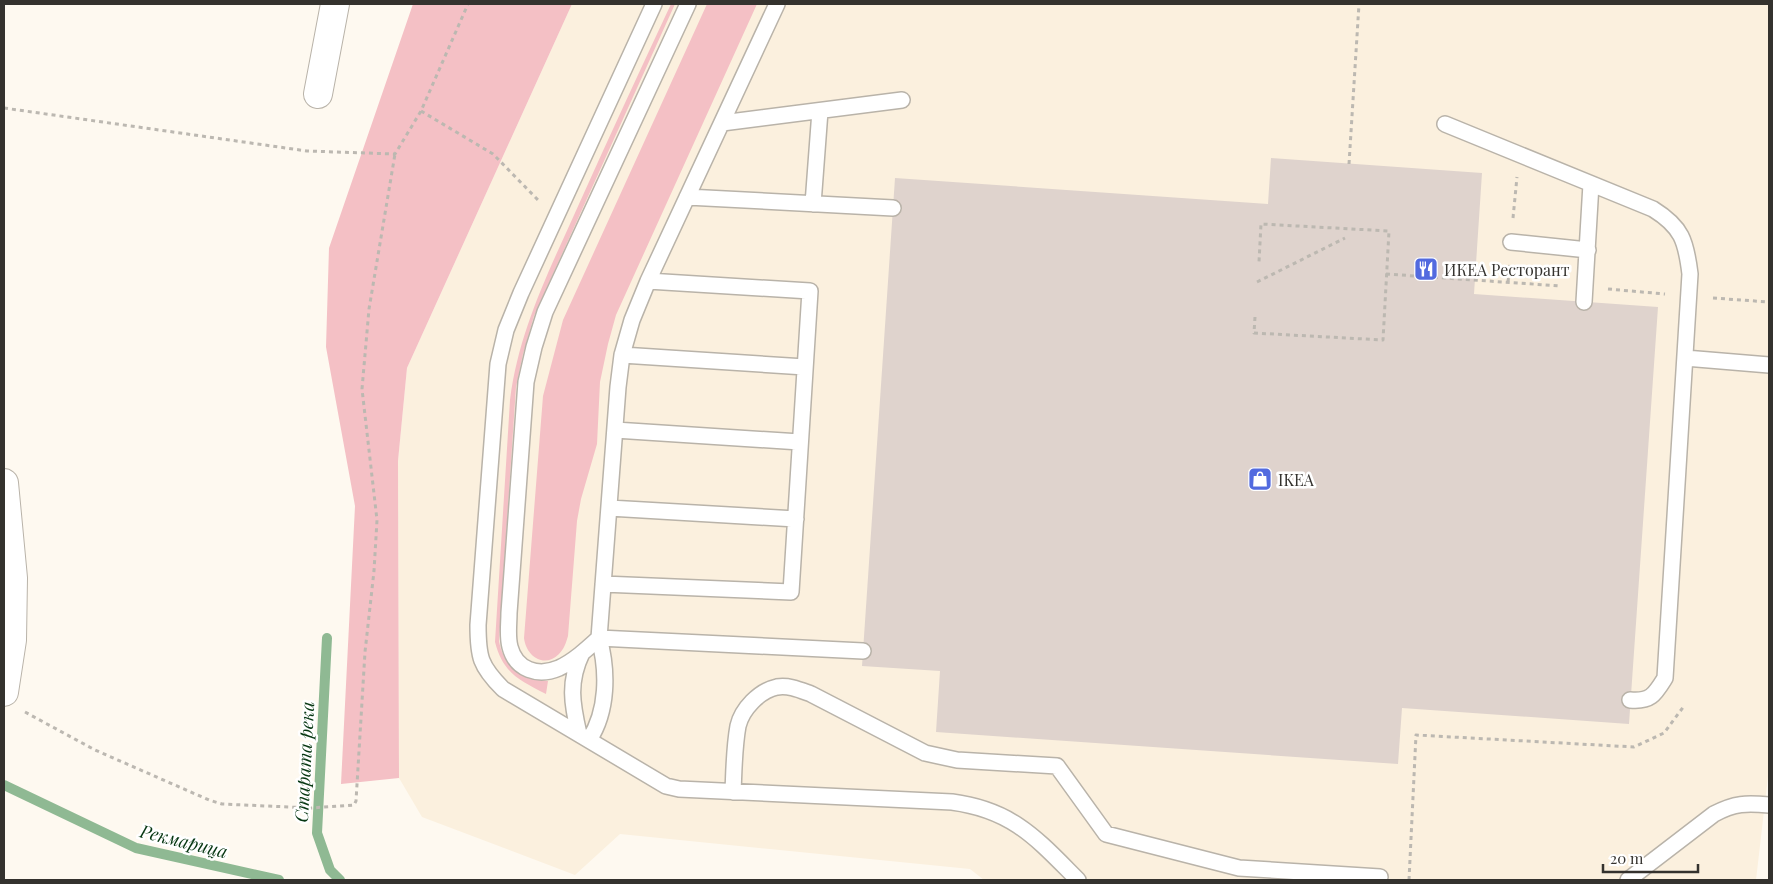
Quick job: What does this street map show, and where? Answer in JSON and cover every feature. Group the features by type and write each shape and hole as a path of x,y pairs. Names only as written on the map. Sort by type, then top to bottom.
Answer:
{"street":[{"path":"318,94 335,4"},
{"path":"4,483 13,578 12,700"}],"lane":[{"path":"654,4 521,293 506,330 498,364 478,625 480,658 488,674 503,689 666,786 680,789 969,804 985,809 1026,829 1078,880"},
{"path":"688,4 545,312 534,347 526,382 509,613 509,646 513,656 523,668 540,672 558,668 582,653 599,638 862,651"},
{"path":"584,737 601,716 603,700 604,666 599,638 622,355 632,320 648,281 778,4"},
{"path":"722,123 902,100"},
{"path":"813,204 820,111"},
{"path":"1445,124 1653,209 1668,219 1680,232 1687,251 1690,274 1664,678 1656,693 1644,701 1630,700"},
{"path":"1584,302 1591,184"},
{"path":"687,197 893,208"},
{"path":"1511,242 1588,250"},
{"path":"603,584 791,592 810,291 648,281"},
{"path":"622,355 805,367"},
{"path":"1685,358 1769,364"},
{"path":"615,430 800,442"},
{"path":"609,508 796,519"},
{"path":"582,653 575,668 573,708 584,737"},
{"path":"733,792 739,724 748,707 760,695 777,687 794,688 811,694 925,753 957,760 1057,766 1106,834 1239,868 1380,877"},
{"path":"1628,880 1714,814 1729,806 1747,804 1769,806"}],"path":[{"path":"12,700 36,719 95,750 222,804 311,808 354,805 377,520 362,389 369,310 396,154 421,111 468,4"},
{"path":"1349,164 1359,4"},
{"path":"4,108 307,151 396,154"},
{"path":"421,111 493,154 540,202"},
{"path":"1255,317 1254,333 1383,340 1389,231 1261,224 1259,262"},
{"path":"1257,282 1345,238"},
{"path":"1386,274 1567,287"},
{"path":"1604,289 1665,294"},
{"path":"1712,297 1769,302"},
{"path":"1409,880 1416,735 1634,747 1664,733 1684,706"}],"shaded area":[{"path":"413,4 572,4 407,368 398,461 399,778 341,784 355,506 326,347 329,248"},
{"path":"572,4 1769,4 1769,768 1756,880 984,880 970,869 620,834 575,875 422,817 399,778 398,461 407,368"},
{"path":"671,4 675,4 534,316 516,387 499,641 505,658 516,670 530,678 548,681 546,694 520,680 513,674 498,653 495,642 510,400 514,374 528,324 547,276"},
{"path":"707,4 757,4 616,315 600,382 597,444 581,499 577,521 568,636 565,646 559,654 553,658 542,660 532,655 525,644 524,638 543,396 563,320"}],"building":[{"name":"IKEA","path":"1271,158 1482,173 1474,294 1658,307 1629,724 1402,708 1398,764 936,732 940,671 862,666 895,178 1268,204"}],"waterway":[{"name":"Старата река","path":"327,638 317,833 330,870 340,880"},
{"name":"Рекмарица","path":"4,785 136,848 279,880"}],"place":[{"name":"ИКЕА Ресторант","path":"1426,269"},
{"name":"IKEA","path":"1260,479"}]}
